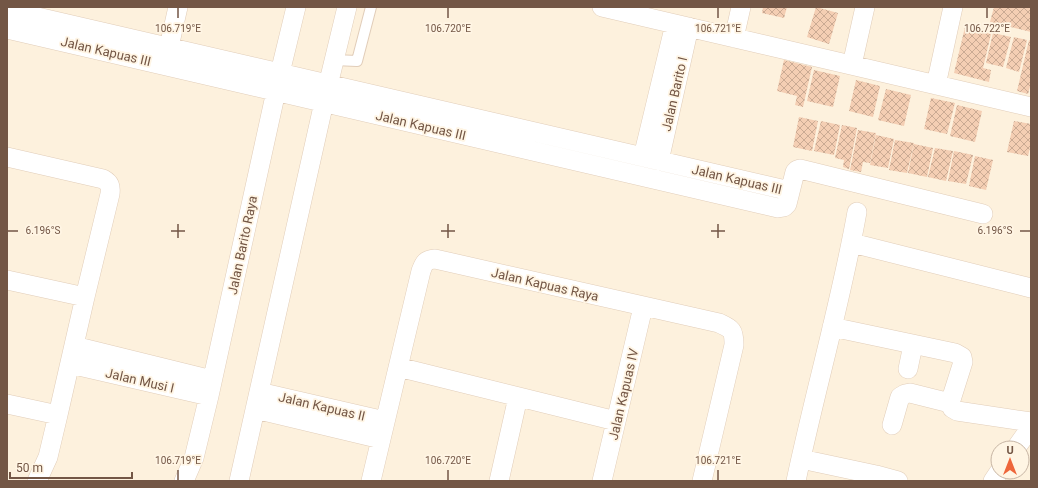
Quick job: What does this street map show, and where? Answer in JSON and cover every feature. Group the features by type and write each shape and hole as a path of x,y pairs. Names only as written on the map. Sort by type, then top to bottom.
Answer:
{"street":[{"path":"169,47 178,7"},
{"name":"Jalan Barito Raya","path":"184,481 194,458 211,388 280,73 296,7"},
{"path":"239,481 328,84 347,7"},
{"path":"734,38 741,7"},
{"path":"852,65 865,7"},
{"path":"936,85 953,7"},
{"path":"613,8 682,26 1031,107"},
{"name":"Jalan Kapuas III","path":"7,10 34,26 276,91 778,208 784,207 790,192 169,47 34,26 7,29"},
{"name":"Jalan Barito I","path":"651,159 682,26"},
{"path":"7,157 103,178 109,182 111,187 48,457 37,481"},
{"path":"790,192 795,172 800,169 983,214"},
{"path":"796,481 858,212"},
{"path":"852,243 1031,288"},
{"name":"Jalan Kapuas Raya","path":"371,481 423,265 428,260 435,259 719,323 729,328 734,335 734,345 702,481"},
{"path":"7,280 85,297"},
{"name":"Jalan Kapuas IV","path":"602,481 643,306"},
{"path":"832,327 955,353 962,357 963,362 950,403 952,408 957,411 1031,422"},
{"path":"908,369 913,344"},
{"name":"Jalan Musi I","path":"72,355 211,388"},
{"path":"398,367 616,421"},
{"path":"892,424 900,397 905,394 910,393 950,403"},
{"path":"499,481 518,396"},
{"name":"Jalan Kapuas II","path":"257,400 383,430"},
{"path":"7,404 58,415"},
{"path":"1022,440 1031,427"},
{"path":"801,459 898,481"}],"lane":[{"path":"334,60 357,61 371,7"}],"building":[{"path":"763,7 787,7 784,18 762,13"},
{"path":"816,7 838,13 829,44 807,37"},
{"path":"994,7 1031,7 1031,32 990,22"},
{"path":"965,27 991,34 983,68 991,70 989,82 954,73"},
{"path":"993,33 1011,37 1003,67 986,63"},
{"path":"1014,37 1027,40 1019,72 1006,68"},
{"path":"1029,40 1031,41 1031,83 1028,94 1017,91"},
{"path":"784,60 812,67 803,107 795,105 797,96 777,91"},
{"path":"814,70 840,76 833,107 807,101"},
{"path":"856,80 880,86 873,117 849,111"},
{"path":"886,89 911,95 904,126 878,120"},
{"path":"931,98 955,103 947,134 924,129"},
{"path":"957,105 982,111 975,142 950,136"},
{"path":"799,117 818,121 812,151 793,147"},
{"path":"821,121 840,125 834,155 814,151"},
{"path":"1014,121 1031,124 1031,144 1028,156 1007,152"},
{"path":"842,125 857,128 849,169 843,167 844,160 835,158"},
{"path":"858,130 876,133 870,163 863,162 861,172 850,170"},
{"path":"876,135 894,139 888,168 870,165"},
{"path":"895,140 914,143 907,173 889,170"},
{"path":"914,144 933,148 927,177 908,173"},
{"path":"935,148 953,151 946,181 928,177"},
{"path":"954,151 973,155 966,184 948,181"},
{"path":"975,156 993,160 986,190 969,186"}]}
